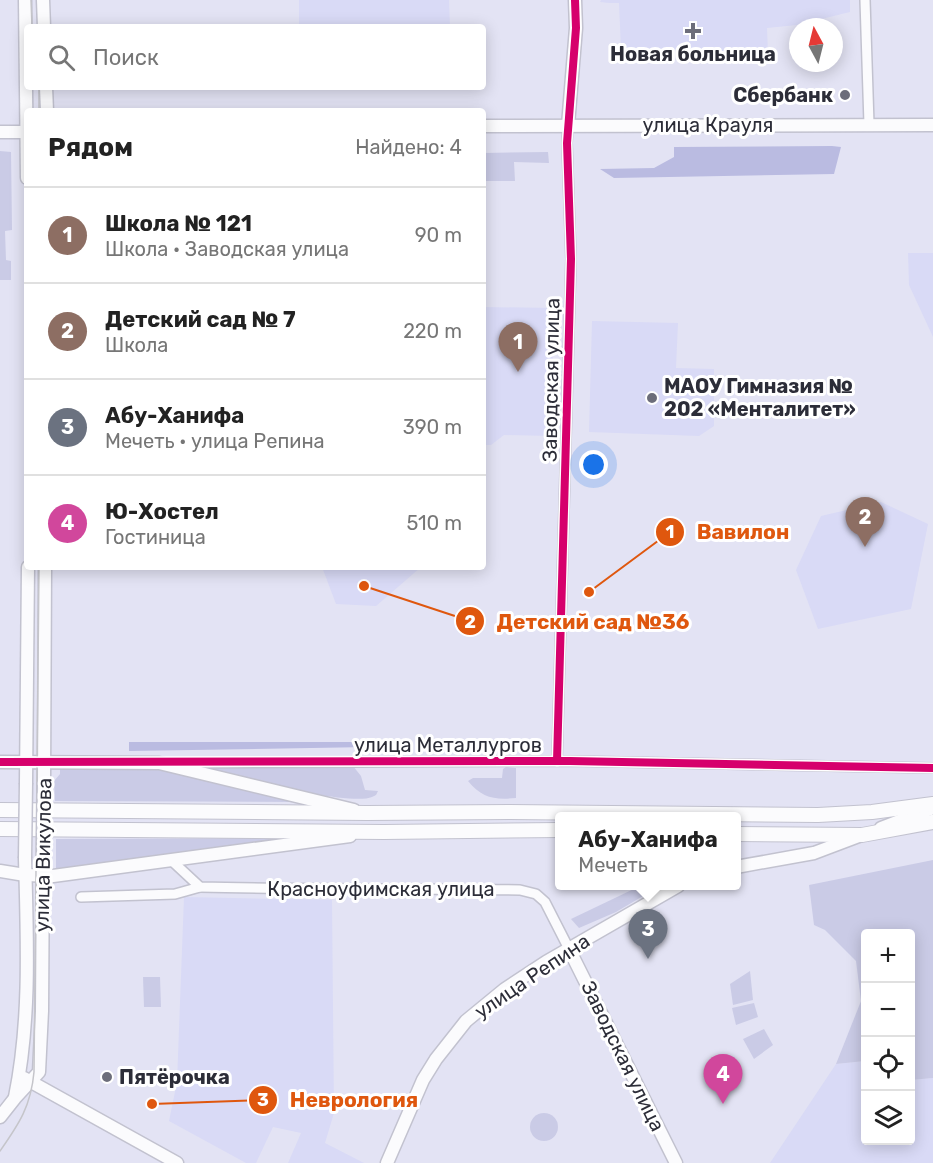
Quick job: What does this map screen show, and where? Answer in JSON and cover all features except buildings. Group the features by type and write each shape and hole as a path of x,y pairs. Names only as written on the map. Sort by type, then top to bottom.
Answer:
{"main road":[{"path":"741,814 818,815 933,806"},
{"path":"0,810 555,812"},
{"path":"741,834 862,835 933,822"},
{"path":"0,829 384,832 555,830"}],"street":[{"path":"25,0 25,24"},
{"path":"43,0 44,24"},
{"name":"Заводская улица","path":"557,761 571,268 567,143 576,28 575,0"},
{"path":"865,0 869,124"},
{"path":"26,90 26,108"},
{"path":"46,90 47,108"},
{"name":"улица Крауля","path":"486,126 933,125"},
{"path":"0,132 24,132"},
{"name":"улица Викулова","path":"0,1117 15,1098 25,1078 28,570"},
{"name":"улица Викулова","path":"25,1078 39,1072 42,1011 45,570"},
{"name":"улица Металлургов","path":"0,762 557,761 933,768"},
{"path":"159,763 367,813"},
{"path":"741,866 814,853 933,806"},
{"path":"0,872 43,876 384,832"},
{"path":"171,860 200,887"},
{"name":"Красноуфимская улица","path":"81,897 175,894 200,887 320,890 401,888 520,890 536,894 545,902 569,949"},
{"name":"улица Репина","path":"387,1163 423,1080 436,1059 466,1021 505,989 669,890"},
{"name":"Заводская улица","path":"569,949 676,1163"},
{"path":"25,1078 177,1163"}],"shaded area":[{"path":"299,0 449,0 450,24 299,24"},
{"name":"Новая больница","path":"601,0 850,0 850,12 826,18 789,18 789,26 767,28 768,56 755,57 641,48 621,49 619,3 600,2"},
{"path":"674,147 841,147 834,174 614,178 600,169 654,168 674,157"},
{"path":"0,151 11,152 12,230 5,231 6,260 11,261 11,280 0,280"},
{"path":"548,152 549,163 514,162 515,181 486,181 486,153"},
{"path":"908,253 933,253 933,337 909,285"},
{"path":"486,307 554,308 551,436 504,435 491,445 486,445"},
{"name":"МАОУ Гимназия № 202 «Менталитет»","path":"592,321 678,323 676,368 714,369 714,426 699,436 589,432"},
{"path":"881,502 928,524 911,609 818,629 796,570 821,516"},
{"path":"323,570 418,570 376,606 336,604"},
{"path":"129,742 370,742 369,747 129,751"},
{"path":"353,766 361,776 365,790 378,791 376,795 359,799 339,798 195,767"},
{"path":"60,767 145,767 306,802 55,801 54,781 60,774"},
{"path":"516,768 516,798 489,797 478,791 468,781 473,778 502,778 503,769"},
{"path":"306,838 56,869 56,839"},
{"path":"933,860 933,1078 915,1080 915,929 861,929 861,1001 856,961 825,930 814,925 809,885"},
{"path":"632,890 653,890 616,912 579,928 571,919"},
{"path":"184,897 332,900 334,1113 325,1143 364,1163 288,1163 301,1133 273,1127 256,1163 246,1163 169,1121 177,1082"},
{"path":"750,971 753,1000 733,1005 730,984"},
{"path":"143,977 160,977 161,1007 144,1007"},
{"path":"861,1001 861,1061 836,1064"},
{"path":"754,1003 758,1017 736,1025 732,1008"},
{"path":"764,1029 773,1045 754,1059 743,1039"},
{"path":"861,1061 861,1145 915,1145 915,1080 933,1078 933,1163 770,1163 836,1064"},
{"path":"544,1113 554,1117 558,1127 554,1137 544,1141 534,1137 530,1127 534,1117"}],"tram line":[{"path":"31,0 32,24"},
{"path":"39,90 39,108"},
{"path":"0,1151 27,1105 34,1072 39,570"}],"cycle path":[{"path":"557,761 571,259 567,143 576,28 575,0"},
{"path":"0,762 570,761 933,768"}],"place":[{"name":"Новая больница","path":"693,31"},
{"name":"Сбербанк","path":"845,95"},
{"name":"Школа № 121","path":"518,372"},
{"name":"МАОУ Гимназия № 202 «Менталитет»","path":"652,398"},
{"name":"Детский сад № 7","path":"865,547"},
{"name":"Детский сад №36","path":"364,586"},
{"name":"Вавилон","path":"589,592"},
{"name":"Абу-Ханифа","path":"648,959"},
{"name":"Пятёрочка","path":"107,1077"},
{"name":"Неврология","path":"152,1104"},
{"name":"Ю-Хостел","path":"723,1104"}]}
